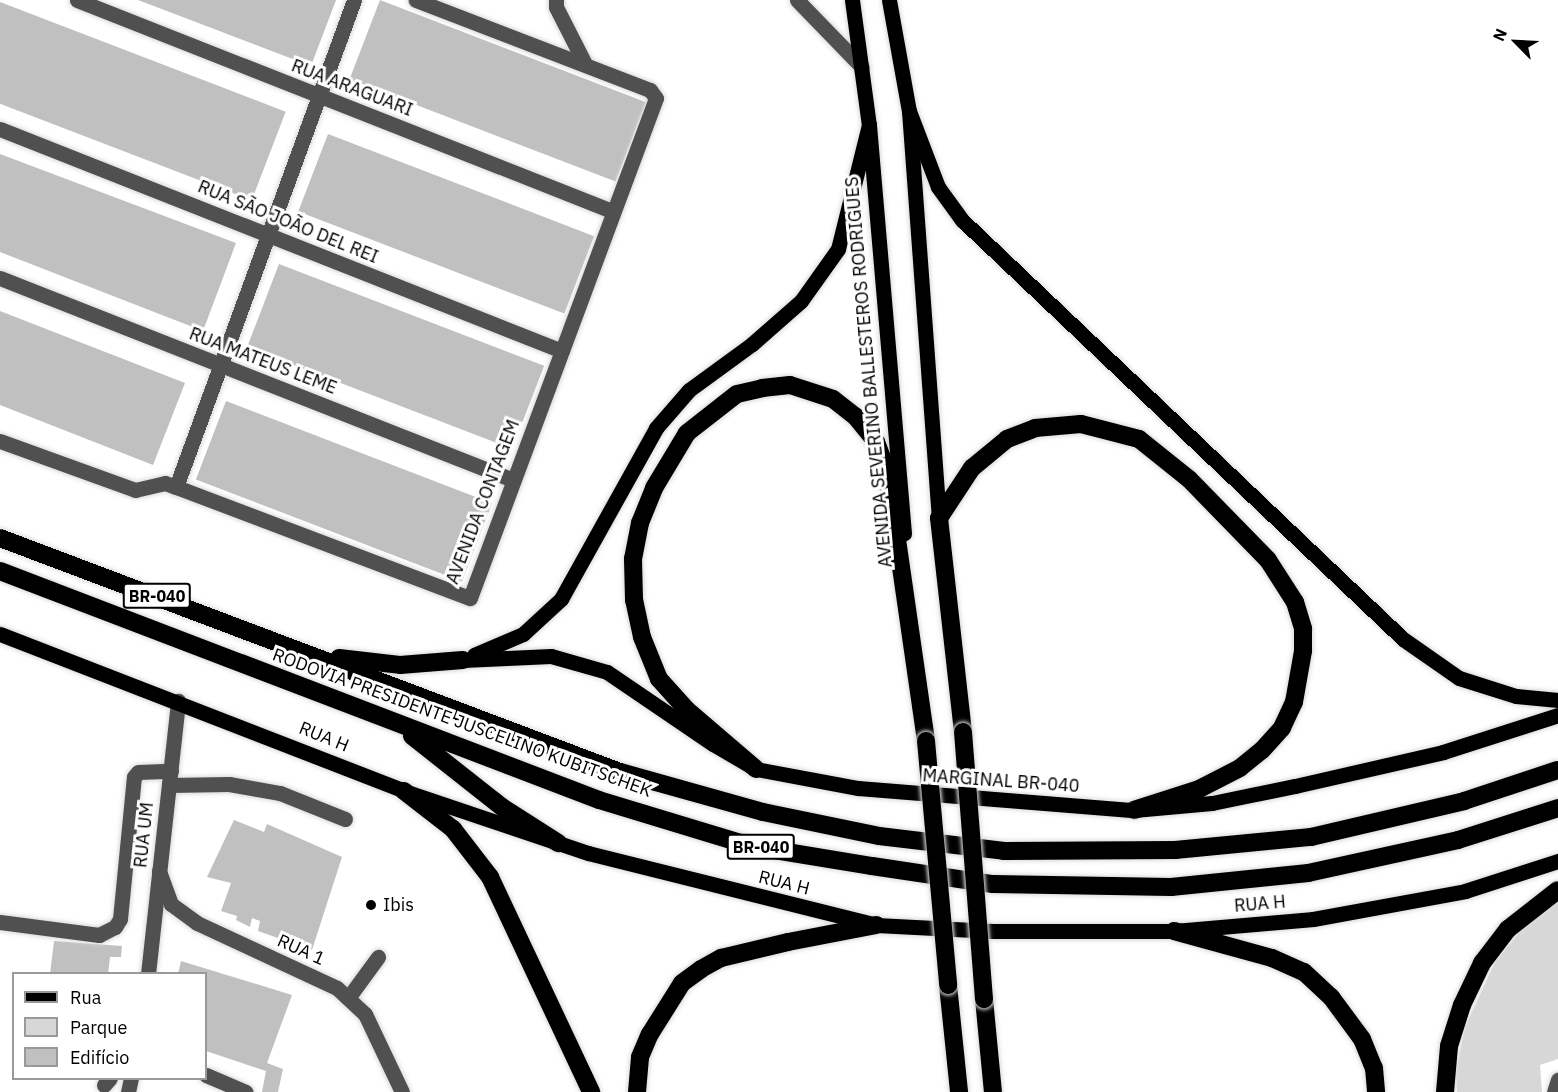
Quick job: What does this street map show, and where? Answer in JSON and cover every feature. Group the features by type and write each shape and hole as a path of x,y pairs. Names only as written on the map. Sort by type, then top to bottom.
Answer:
{"highway":[{"path":"756,769 687,710 659,679 642,637 634,600 633,559 640,522 668,460 687,433 710,412 737,394 790,385 833,399 856,417 876,442 887,470 914,653"},
{"path":"993,1092 963,732 939,518 972,468 1007,439 1035,428 1082,424 1115,430 1139,439 1180,472 1268,560 1283,581 1303,629 1303,651 1296,693 1282,728 1240,768 1199,789 1134,810"},
{"name":"RODOVIA PRESIDENTE JUSCELINO KUBITSCHEK","path":"0,538 620,772 762,812 867,834 1004,851 1175,850 1311,837 1464,801 1558,770"},
{"name":"RODOVIA PRESIDENTE JUSCELINO KUBITSCHEK","path":"0,571 599,800 750,846 993,884 1171,887 1308,873 1458,840 1558,808"},
{"name":"AVENIDA SEVERINO BALLESTEROS RODRIGUES","path":"914,653 926,741 954,1046"},
{"path":"313,655 400,665 462,660"},
{"path":"383,717 441,755 502,807 558,843"},
{"path":"404,791 453,829 490,877 591,1092"},
{"path":"1445,1092 1449,1046 1462,1005 1482,963 1508,929 1558,890"},
{"path":"637,1092 640,1057 650,1034 682,983 701,969 721,958 876,925"},
{"path":"1174,931 1272,958 1304,972 1331,997 1362,1039 1374,1068 1376,1092"},
{"path":"946,1092 954,1046"},
{"path":"954,1046 959,1092"}],"main road":[{"name":"AVENIDA SEVERINO BALLESTEROS RODRIGUES","path":"852,0 869,125 914,653"},
{"path":"889,0 909,111 939,518"},
{"path":"909,111 938,187 962,220 1403,639 1459,678 1516,696 1558,700"},
{"path":"462,660 523,634 561,599 656,428 689,390 752,344 801,301 838,249 869,125"},
{"name":"RUA H","path":"0,634 178,701 404,791 558,843 876,925 993,931 1174,931 1325,917 1465,891 1558,861"},
{"name":"MARGINAL BR-040","path":"462,660 551,656 607,672 713,744 756,769 858,788 1134,810 1212,803 1295,786 1443,752 1558,716"}],"lane":[{"name":"RUA ARAGUARI","path":"77,0 612,211"},
{"path":"176,487 354,0"},
{"name":"AVENIDA CONTAGEM","path":"0,441 135,490 165,483 470,598 612,211 656,98 650,90 416,0"},
{"path":"556,0 556,7 585,64"},
{"path":"801,3 862,67"},
{"name":"RUA SÃO JOÃO DEL REI","path":"0,129 562,351"},
{"name":"RUA MATEUS LEME","path":"0,278 513,480"},
{"name":"RUA UM","path":"148,972 178,701"},
{"path":"0,922 99,935 115,927 120,919 134,777 138,772 280,793 345,819"},
{"name":"RUA 1","path":"159,871 171,904 197,923 338,988 365,1014 402,1092"},
{"path":"348,998 378,957"},
{"path":"207,1075 246,1092"},
{"path":"1554,1092 1558,1080"}],"green space":[{"path":"1558,900 1558,1059 1540,1065 1542,1092 1457,1092 1456,1071 1465,1027 1495,962 1522,929"}],"building":[{"path":"138,0 336,0 311,66"},
{"path":"380,0 646,102 616,181 350,79"},
{"path":"0,2 286,112 252,200 0,104"},
{"path":"328,134 594,236 564,314 298,211"},
{"path":"0,154 236,243 203,331 0,252"},
{"path":"279,264 544,366 512,449 247,347"},
{"path":"0,311 185,383 153,465 0,405"},
{"path":"226,401 492,503 462,582 196,479"},
{"path":"234,820 264,832 267,824 342,857 312,950 258,931 260,921 252,918 250,927 236,920 237,916 221,911 231,883 207,877"},
{"path":"54,941 122,946 121,957 110,957 108,972 50,972"},
{"path":"181,961 292,995 267,1063 283,1069 278,1092 262,1092 266,1071 207,1051 207,972 178,972"}],"place":[{"name":"Ibis","path":"371,905"}]}
